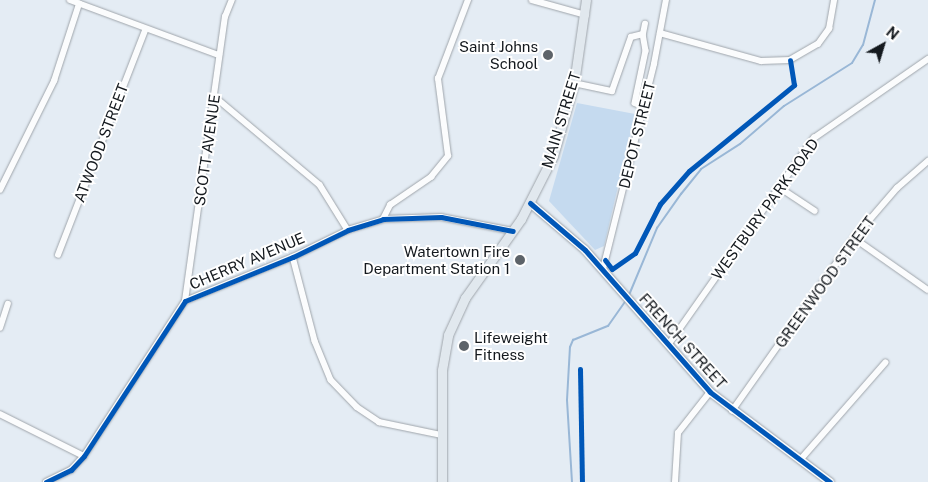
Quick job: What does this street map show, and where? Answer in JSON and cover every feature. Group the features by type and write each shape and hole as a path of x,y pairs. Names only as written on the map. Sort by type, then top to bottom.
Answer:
{"main road":[{"name":"MAIN STREET","path":"442,482 442,370 448,335 464,298 513,231 530,203 553,156 574,83 586,15 586,0"}],"street":[{"path":"70,0 145,31 219,56"},
{"name":"SCOTT AVENUE","path":"185,301 224,16 232,0"},
{"path":"383,219 390,205 432,177 448,156 438,79 468,0"},
{"path":"532,0 586,15"},
{"name":"DEPOT STREET","path":"603,269 644,107 666,0"},
{"path":"660,33 761,61 790,60 818,44 829,29 834,0"},
{"path":"0,190 54,81 79,4"},
{"path":"644,107 635,103 646,51 643,34 645,24"},
{"name":"ATWOOD STREET","path":"58,255 145,31"},
{"path":"574,83 612,91 630,37 643,34"},
{"name":"WESTBURY PARK ROAD","path":"669,344 814,138 928,59"},
{"path":"214,96 320,186 348,230"},
{"name":"GREENWOOD STREET","path":"732,411 854,238 897,188 928,161"},
{"path":"779,187 815,211"},
{"name":"FRENCH STREET","path":"530,203 559,225 603,269 710,392 732,411 801,459 830,482"},
{"name":"CHERRY AVENUE","path":"46,482 58,480 84,456 185,301 293,257 348,230 383,219 442,217 513,231"},
{"path":"854,238 928,290"},
{"path":"293,257 315,341 331,380 358,407 379,422 442,435"},
{"path":"0,328 8,304"},
{"path":"801,459 885,363"},
{"path":"675,482 678,433 710,392"},
{"path":"0,414 84,456"}],"shaded area":[{"path":"577,103 635,114 604,246 595,250 549,201"}],"waterway":[{"path":"629,295 657,228 701,169 740,144 784,106 852,63 863,45 875,0"},
{"path":"572,482 567,400 570,347 573,340 608,326 627,299"}],"cycle path":[{"path":"605,260 612,269 635,253 660,204 689,171 794,85 790,60"},
{"path":"530,203 585,250 710,392 830,482"},
{"path":"46,482 71,470 84,456 185,301 293,257 348,230 383,219 441,217 513,231"},
{"path":"580,369 582,482"}],"place":[{"name":"Saint Johns School","path":"548,55"},
{"name":"Watertown Fire Department Station 1","path":"520,260"},
{"name":"Lifeweight Fitness","path":"464,346"}]}
